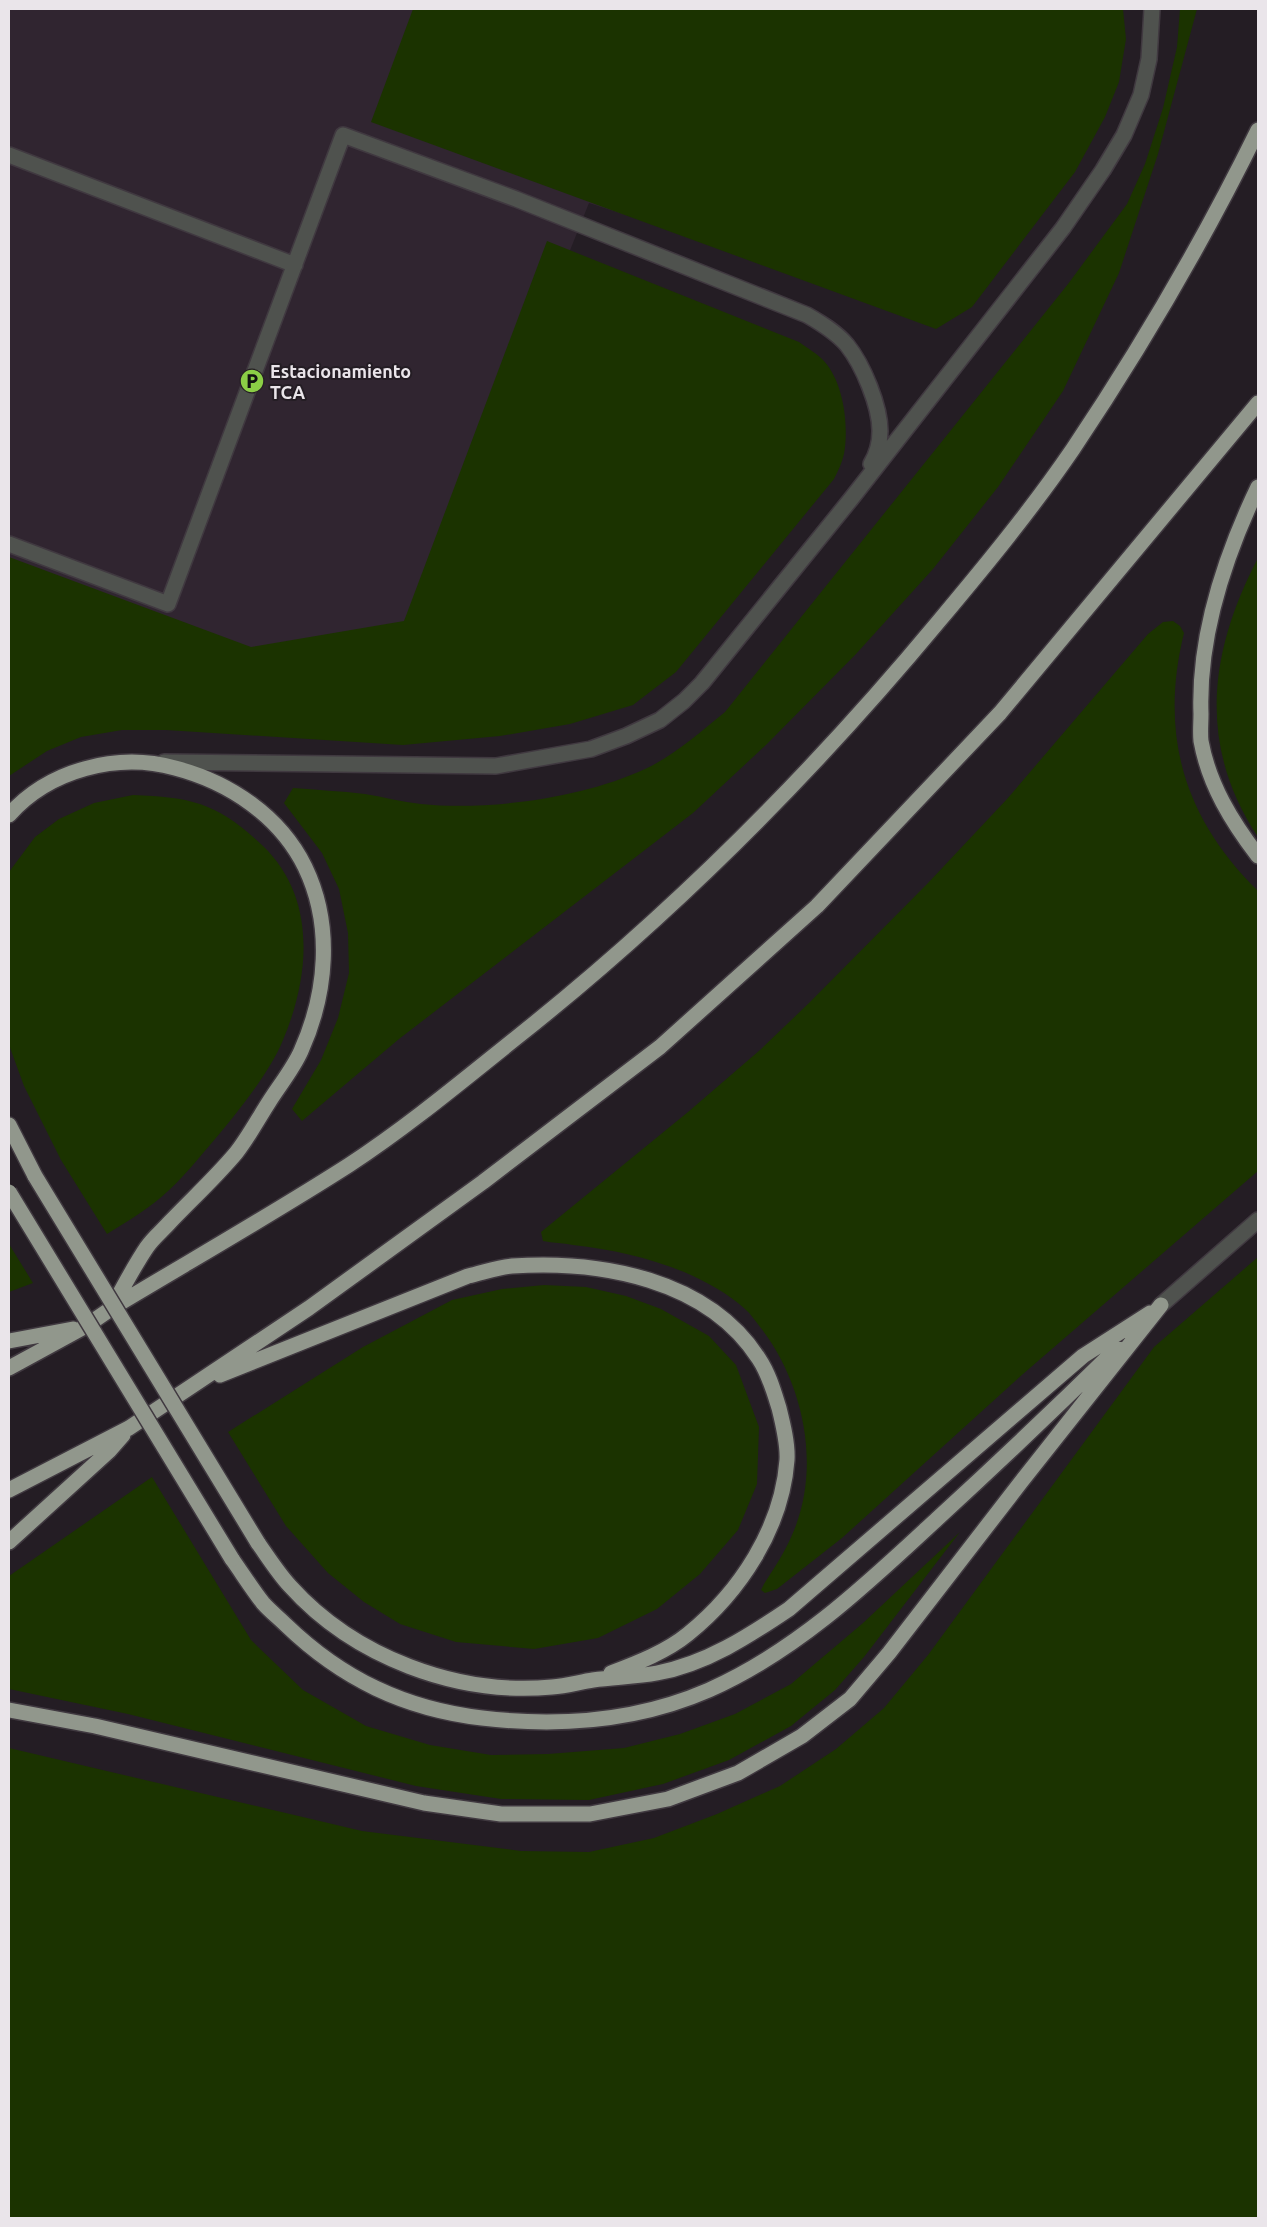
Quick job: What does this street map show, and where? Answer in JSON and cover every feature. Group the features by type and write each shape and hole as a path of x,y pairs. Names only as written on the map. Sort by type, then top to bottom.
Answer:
{"highway":[{"path":"9,1368 86,1326 112,1308 350,1164 424,1112 567,998 659,918 823,755 998,551 1071,451 1164,308 1232,183 1258,130"},
{"path":"9,1490 129,1428 309,1308 483,1182 660,1047 817,906 1000,713 1258,403"},
{"path":"1258,487 1241,522 1220,586 1208,631 1200,688 1201,740 1214,784 1234,824 1258,856"},
{"path":"9,815 39,789 71,772 100,765 135,762 174,767 212,780 243,797 271,820 297,851 315,888 322,927 324,969 317,1010 300,1053 237,1152 147,1246 112,1308"},
{"path":"9,1125 35,1176 258,1543 290,1586 331,1623 368,1648 411,1666 453,1680 505,1687 552,1687 659,1673 703,1658 743,1639 789,1609 1083,1356 1161,1305"},
{"path":"9,1192 232,1559 264,1604 306,1644 349,1675 396,1699 449,1714 499,1720 554,1722 610,1718 666,1706 710,1690 766,1660 868,1584 1016,1446 1161,1305"},
{"path":"191,1386 468,1276 510,1266 562,1264 608,1270 652,1280 698,1302 729,1323 759,1359 773,1388 783,1424 787,1459 780,1503 762,1543 748,1567 718,1606 687,1635 646,1659 595,1680"},
{"path":"9,1710 95,1726 424,1803 501,1814 590,1814 668,1799 738,1774 802,1736 850,1699 890,1653 1021,1482 1161,1305"},
{"path":"9,1341 86,1326"},
{"path":"9,1542 109,1451 129,1428"}],"street":[{"path":"135,762 496,766 600,746 660,720 684,701 702,683 850,499 1063,228 1108,163 1124,135 1141,95 1149,59 1152,9"},
{"path":"9,544 168,604 343,135 580,225 807,315 828,328 847,345 861,369 877,408 880,432 877,453 850,499"},
{"path":"9,154 295,265"},
{"path":"1161,1305 1258,1220"}],"shaded area":[{"path":"9,9 1089,9 912,307 589,203 567,258 492,713 9,677"}],"green space":[{"path":"413,9 1123,9 1126,39 1119,82 1105,117 1075,172 972,307 936,329 371,122"},
{"path":"1180,9 1197,9 1158,154 1119,273 1063,391 998,487 933,569 856,654 767,744 693,813 399,1039 302,1121 292,1109 321,1060 338,1018 349,973 348,933 339,889 322,853 284,803 293,788 356,793 414,803 447,806 505,804 565,795 593,788 645,769 677,750 725,712 1068,284 1127,204 1145,164 1163,108 1177,47"},
{"path":"547,241 799,342 816,353 824,361 831,370 840,393 846,431 844,454 834,479 676,672 633,705 570,724 500,736 403,745 166,730 122,730 81,737 47,751 9,776 9,557 251,647 404,621"},
{"path":"1258,558 1258,837 1238,802 1225,768 1218,733 1217,698 1220,663 1229,628 1241,593"},
{"path":"1173,621 1180,626 1184,633 1177,670 1175,706 1177,740 1184,773 1195,804 1212,834 1233,863 1258,891 1258,1171 1023,1374 842,1538 777,1589 765,1593 761,1590 792,1535 801,1509 806,1482 807,1455 804,1427 788,1374 775,1349 760,1327 739,1303 700,1279 658,1262 630,1255 543,1241 541,1232 688,1112 760,1050 809,1003 928,883 1007,799 1148,634 1163,622"},
{"path":"133,795 172,798 204,806 233,821 263,846 280,867 293,889 300,913 303,938 303,964 299,990 283,1040 269,1067 250,1095 184,1176 154,1203 107,1234 61,1160 24,1086 9,1045 9,872 35,837 59,819 94,803"},
{"path":"9,1244 33,1283 9,1292"},
{"path":"1258,1257 1258,2218 9,2218 9,1748 362,1831 521,1851 589,1852 654,1838 717,1814 780,1786 836,1749 884,1708 928,1655 1154,1347"},
{"path":"544,1285 586,1287 626,1296 661,1309 709,1336 736,1365 759,1427 757,1484 738,1530 700,1574 657,1609 598,1638 534,1649 456,1642 400,1624 364,1602 328,1573 286,1526 228,1432 363,1347 452,1300 502,1289"},
{"path":"152,1477 251,1640 303,1690 366,1726 430,1745 491,1755 548,1754 624,1748 680,1734 735,1714 791,1684 863,1623 960,1532 864,1657 835,1690 791,1726 729,1760 663,1784 589,1800 501,1799 416,1786 128,1714 9,1689 9,1576"}],"place":[{"name":"Estacionamiento TCA","path":"252,381"}]}
